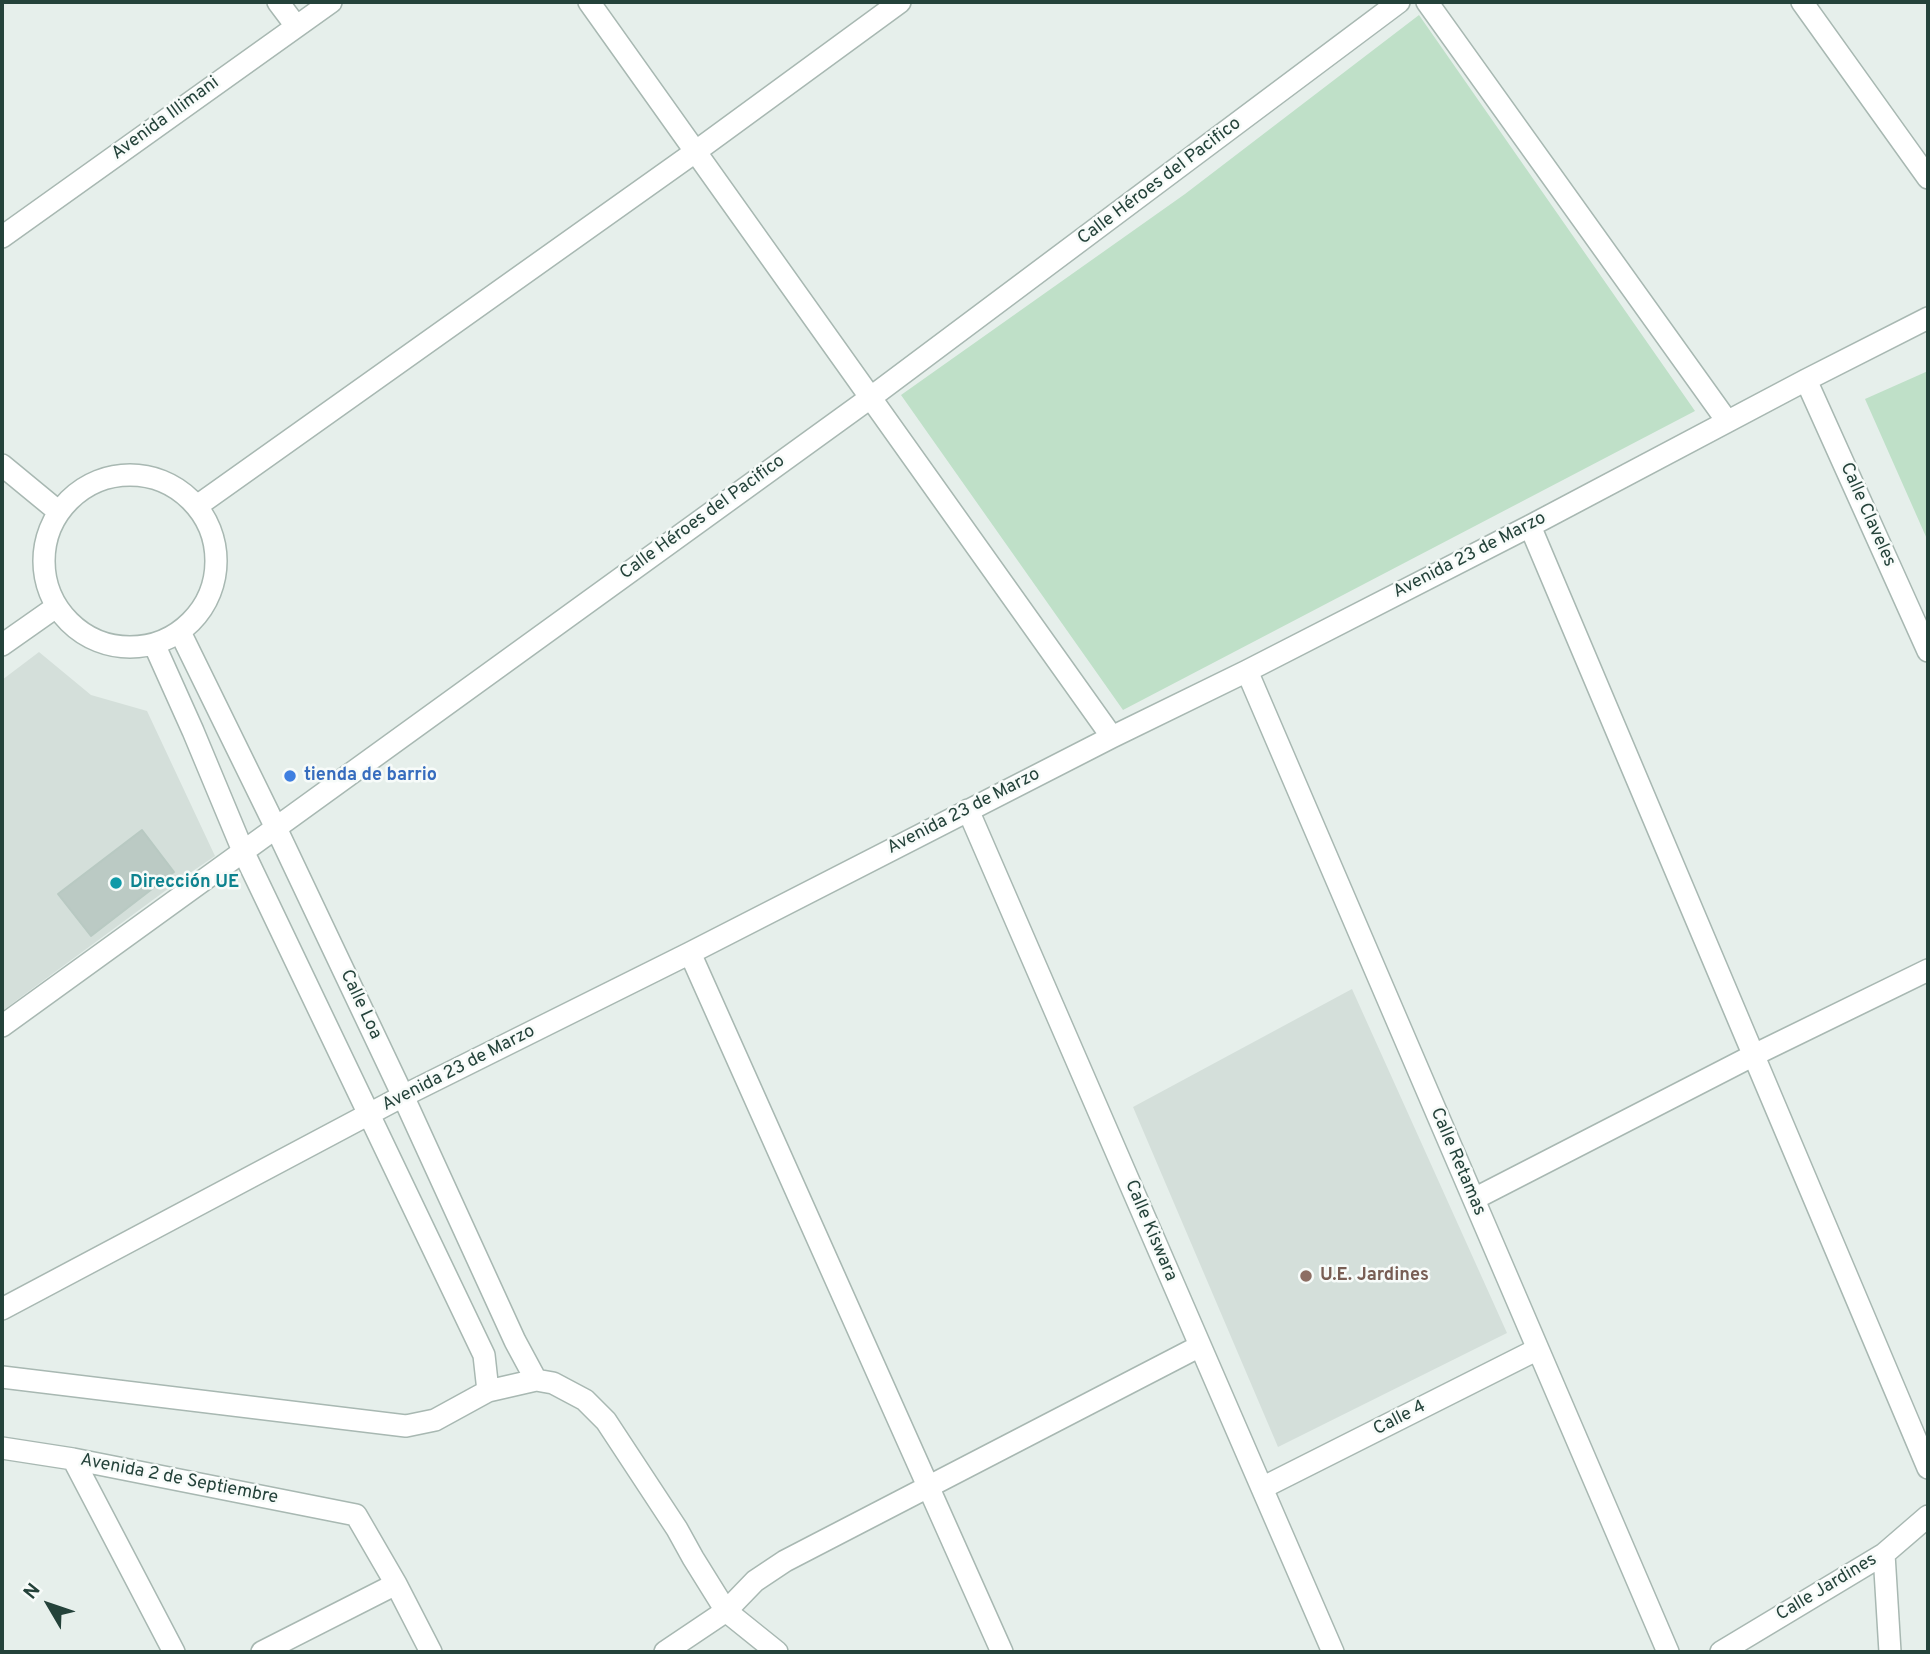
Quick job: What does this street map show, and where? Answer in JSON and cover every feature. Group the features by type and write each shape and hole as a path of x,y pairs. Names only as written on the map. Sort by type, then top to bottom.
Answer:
{"street":[{"path":"278,2 296,26"},
{"name":"Avenida Illimani","path":"2,237 331,2"},
{"path":"589,2 1112,737"},
{"path":"197,506 695,152 900,2"},
{"name":"Calle Héroes del Pacifico","path":"2,1026 870,398 1399,2"},
{"path":"1427,2 1727,421"},
{"path":"1802,2 1928,178"},
{"name":"Avenida 23 de Marzo","path":"2,1309 403,1096 1247,671 1928,318"},
{"name":"Calle Claveles","path":"1806,380 1928,651"},
{"path":"2,465 59,512"},
{"path":"126,475 153,478 177,488 197,506 211,531 217,558 213,587 200,612 180,632 154,644 126,648 98,642 74,628 56,607 47,583 43,559 48,534 59,512 76,494 100,480 126,475"},
{"path":"1531,526 1928,1468"},
{"path":"2,645 56,607"},
{"name":"Calle Loa","path":"180,632 276,828 515,1341 536,1380"},
{"path":"154,644 243,851 484,1355 488,1391"},
{"name":"Calle Retamas","path":"1247,671 1668,1652"},
{"name":"Calle Kiswara","path":"968,810 1333,1652"},
{"path":"690,953 1002,1652"},
{"path":"1474,1199 1754,1055 1928,970"},
{"path":"665,1652 726,1611 755,1581 785,1561 1200,1346"},
{"name":"Calle 4","path":"1262,1488 1538,1349"},
{"path":"2,1377 406,1426 435,1420 488,1391 536,1380 553,1383 586,1400 606,1421 677,1529 726,1611 778,1652"},
{"name":"Avenida 2 de Septiembre","path":"2,1448 73,1459 356,1515 396,1584"},
{"path":"73,1459 174,1652"},
{"name":"Calle Jardines","path":"1721,1652 1884,1553 1928,1516"},
{"path":"1884,1553 1890,1652"},
{"path":"262,1652 396,1584 431,1652"}],"shaded area":[{"path":"39,652 91,695 147,711 215,856 2,1011 2,680"},
{"path":"1352,989 1507,1333 1278,1447 1133,1107"}],"green space":[{"path":"1419,15 1695,411 1123,710 901,395 1185,194"},
{"path":"1928,371 1928,538 1927,539 1865,399"}],"building":[{"name":"Dirección UE","path":"142,830 174,872 91,936 58,894"}],"place":[{"name":"tienda de barrio","path":"290,776"},
{"name":"Dirección UE","path":"116,883"},
{"name":"U.E. Jardines","path":"1306,1276"}]}
